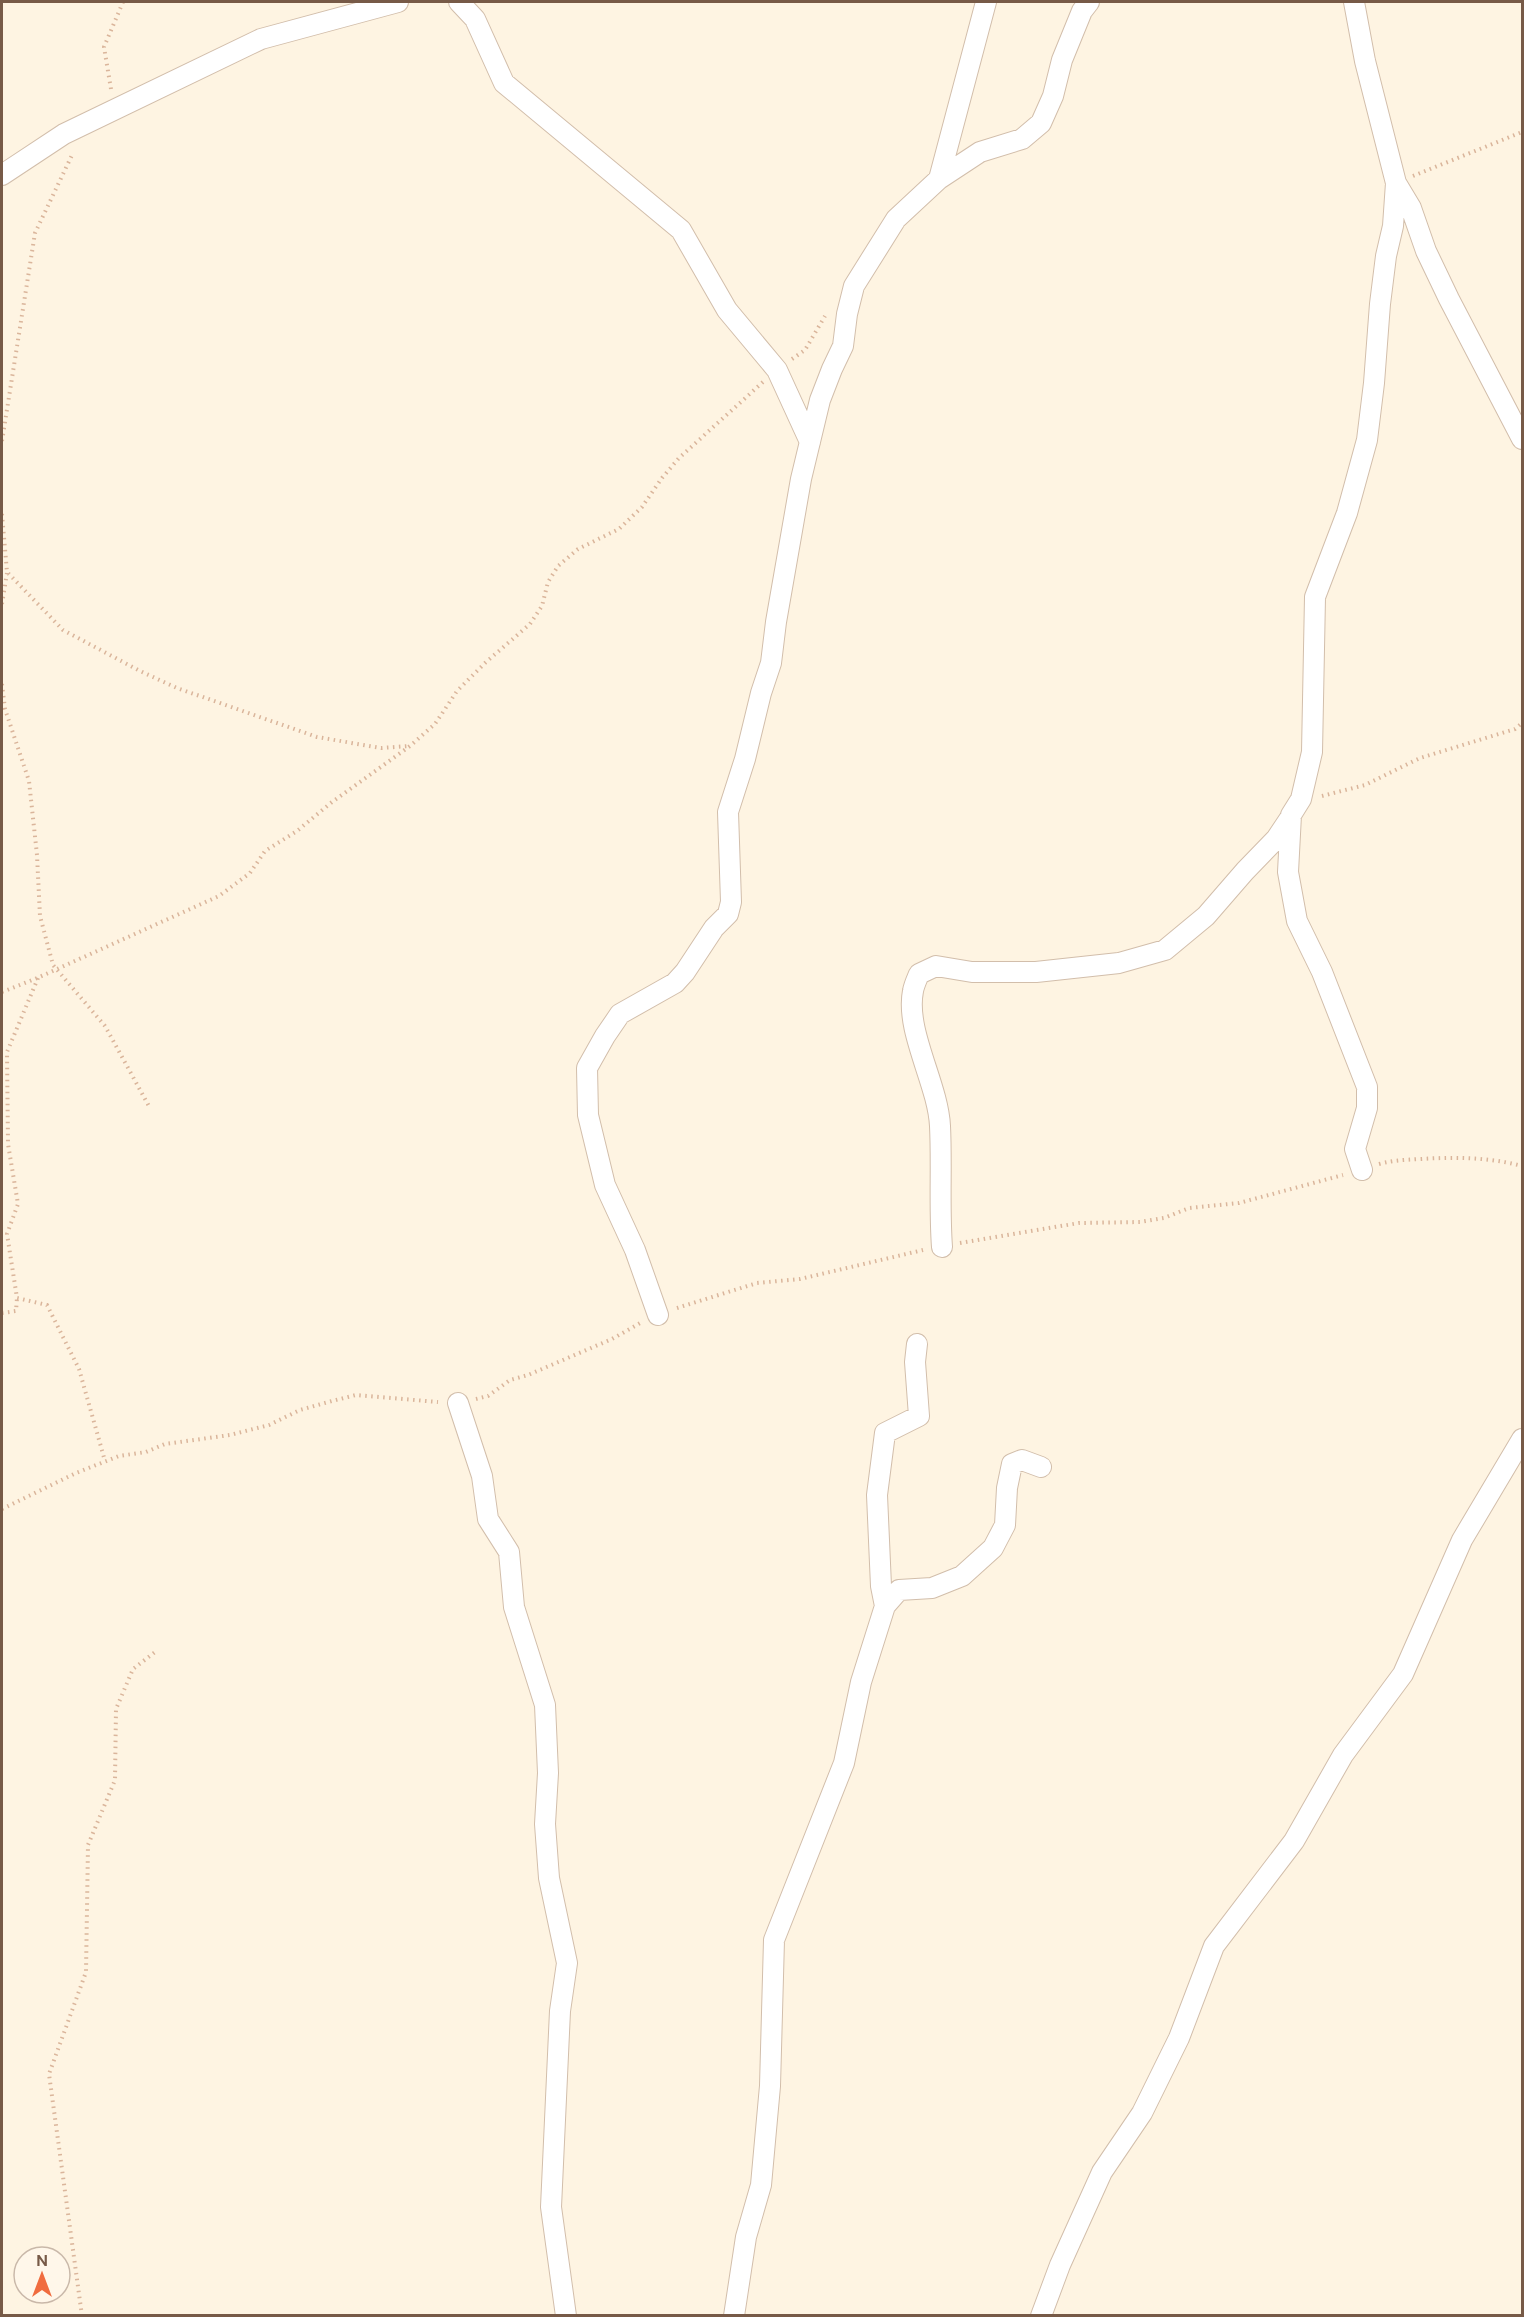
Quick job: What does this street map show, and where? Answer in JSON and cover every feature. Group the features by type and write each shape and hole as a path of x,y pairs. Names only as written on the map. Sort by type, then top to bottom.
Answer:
{"street":[{"path":"2,175 64,134 92,119 261,39 398,2"},
{"path":"459,2 475,19 504,83 681,230 727,310 777,370 810,442"},
{"path":"939,179 986,2"},
{"path":"658,1315 635,1250 605,1185 588,1115 587,1068 605,1036 621,1014 675,982 685,972 714,928 728,914 731,903 728,813 745,759 760,693 771,663 797,500 820,400 843,346 847,314 854,286 896,219 939,179 980,152 1022,139 1041,123 1053,96 1062,60 1082,11 1089,2"},
{"path":"1354,2 1365,61 1396,183 1411,208 1426,251 1449,299 1522,439"},
{"path":"1362,1170 1355,1149 1367,1108 1367,1087 1322,972 1297,921 1288,872 1296,807 1312,752 1315,597 1347,513 1367,440 1380,304 1386,256 1393,226 1396,183"},
{"path":"942,1247 939,1205 940,1125 928,1069 914,1030 912,992 919,974 936,966 972,972 1036,972 1119,963 1165,950 1206,916 1276,839 1296,807"},
{"path":"885,1606 881,1586 878,1534 877,1495 881,1456 885,1433 919,1416 915,1362 917,1344"},
{"path":"458,1403 482,1476 488,1519 509,1552 514,1607 545,1705 548,1773 545,1824 549,1878 567,1963 560,2011 551,2207 566,2316"},
{"path":"1041,2316 1060,2265 1102,2172 1142,2114 1174,2047 1214,1946 1294,1841 1343,1755 1403,1674 1462,1540 1522,1439"},
{"path":"734,2316 746,2237 761,2185 770,2086 774,1940 844,1763 861,1682 885,1606 899,1590 932,1588 962,1576 993,1548 1005,1525 1007,1488 1012,1464 1022,1460 1041,1467"}],"path":[{"path":"2,441 35,233 78,144 111,89 104,47 123,2"},
{"path":"1396,183 1522,132"},
{"path":"2,992 219,896 250,873 265,851 297,831 332,802 410,746 435,724 457,691 530,624 542,606 548,582 558,566 578,549 619,529 642,507 679,458 777,370 805,350 827,312"},
{"path":"2,514 7,572 2,604"},
{"path":"7,572 63,630 177,688 317,737 381,748 410,746"},
{"path":"2,684 6,709 29,781 38,855 40,916 53,965 105,1026 150,1108"},
{"path":"1296,807 1365,785 1420,758 1515,729 1522,723"},
{"path":"2,1313 16,1311 17,1298 7,1234 18,1204 8,1144 7,1052 39,977"},
{"path":"2,1509 119,1456 146,1452 165,1444 230,1435 269,1425 300,1410 356,1395 458,1403 488,1396 510,1380 528,1376 612,1339 658,1315 691,1302 757,1283 800,1279 905,1253 1079,1223 1140,1222 1164,1218 1189,1208 1239,1203 1395,1159 1445,1156 1493,1159 1522,1166"},
{"path":"17,1298 47,1305 79,1370 105,1461"},
{"path":"82,2316 49,2074 86,1972 88,1845 115,1780 116,1709 133,1669 155,1652"}]}
